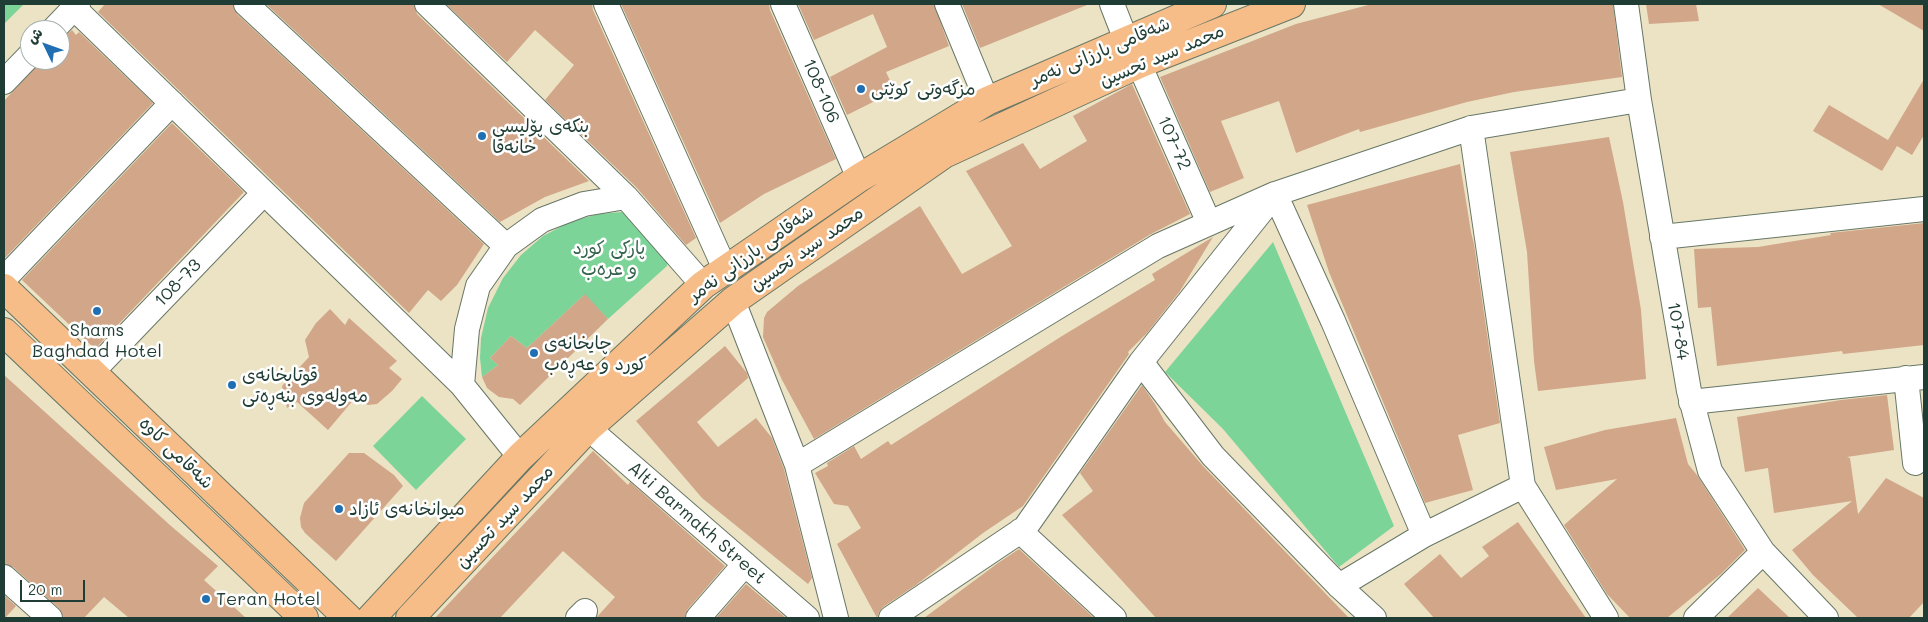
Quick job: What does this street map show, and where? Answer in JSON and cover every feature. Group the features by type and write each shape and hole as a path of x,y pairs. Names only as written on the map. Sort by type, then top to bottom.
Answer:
{"main road":[{"name":"شەقامی بارزانی نەمر","path":"371,618 520,457 703,285 859,178 987,101 1212,4"},
{"name":"محمد سید تحسین","path":"410,618 588,428 732,301 944,154 1139,64 1291,4"},
{"name":"شەقامی کاوە","path":"4,288 348,618"},
{"name":"شەقامی کاوە","path":"4,332 304,618"},
{"path":"42,368 64,346"}],"street":[{"path":"246,4 506,246"},
{"path":"427,4 626,197 703,285"},
{"path":"606,4 725,269"},
{"name":"108-106","path":"784,4 859,178"},
{"path":"947,4 987,101"},
{"path":"1112,4 1126,40"},
{"name":"107-84","path":"1626,4 1639,100 1691,402 1710,471 1762,552 1826,618"},
{"path":"63,20 76,6 172,103 462,385 520,457"},
{"name":"107-72","path":"1139,64 1209,223"},
{"path":"4,82 20,65"},
{"path":"797,465 1158,246 1275,194 1471,128 1639,100"},
{"path":"4,279 172,103"},
{"path":"1471,128 1523,486 1606,618"},
{"name":"108-73","path":"92,372 264,193"},
{"path":"891,618 1025,528 1141,362 1275,194"},
{"path":"1275,194 1424,535"},
{"path":"462,385 467,329 478,286 506,246 542,220 584,204 626,197"},
{"path":"1662,237 1924,209"},
{"path":"732,301 797,465 836,618"},
{"path":"1141,362 1213,456 1339,586 1374,618"},
{"path":"1691,402 1915,378 1915,463"},
{"name":"Alti Barmakh Street","path":"588,428 807,618"},
{"path":"1339,586 1424,535 1523,486"},
{"path":"1020,531 1114,618"},
{"path":"1696,618 1762,552"},
{"path":"698,618 745,564"},
{"path":"4,577 50,618"}],"green space":[{"path":"4,4 24,4 4,24"},
{"name":"پاركی كورد و عرەب","path":"622,212 668,253 667,266 608,319 584,295 527,348 511,336 490,358 498,365 482,377 480,358 481,338 488,308 503,278 521,255 543,236 570,222 598,214"},
{"path":"1273,242 1394,526 1339,567 1223,429 1165,372"},
{"path":"422,396 466,439 416,490 373,446"}],"building":[{"path":"105,4 233,4 237,14 484,244 457,285 441,301 428,290 409,313 98,12"},
{"path":"266,4 414,4 417,14 589,181 545,197 500,222"},
{"path":"446,4 592,4 593,10 696,238 686,245 636,187 545,100 574,65 535,30 507,62"},
{"path":"621,4 769,4 836,159 764,194 720,223"},
{"path":"798,4 934,4 949,46 886,72 895,91 847,115 830,77 887,47 873,14 814,40"},
{"path":"962,4 1087,4 1087,5 980,48"},
{"path":"1372,4 1613,4 1622,77 1514,92 1467,102 1360,132 1359,129 1296,153 1279,101 1221,121 1244,178 1210,192 1160,77 1296,24"},
{"path":"1646,4 1696,4 1699,21 1649,24"},
{"path":"1878,4 1924,4 1924,31"},
{"path":"72,30 76,35 79,32 153,103 4,259 4,101 33,70 70,70 70,32"},
{"path":"1924,79 1924,135 1912,155 1897,146 1882,171 1813,131 1829,105 1888,140"},
{"path":"1132,84 1190,214 1151,234 814,439 782,380 763,337 764,318 767,312 798,286 920,206 962,274 1012,246 966,171 1023,143 1040,169 1087,141 1073,116"},
{"path":"172,123 244,192 95,349 22,280"},
{"path":"1609,137 1623,202 1641,310 1646,379 1538,391 1534,361 1527,252 1510,152"},
{"path":"1460,164 1474,244 1500,423 1458,435 1473,490 1425,503 1329,272 1307,205"},
{"path":"1924,223 1924,345 1843,354 1842,351 1717,366 1711,307 1698,308 1694,249 1758,247 1831,235 1830,233"},
{"path":"1213,237 1180,291 1147,333 1128,352 1129,354 1023,506 983,533 916,585 883,607 877,618 837,544 861,528 848,506 834,504 815,473 828,466 827,463 854,446 861,459 888,441 891,445 1062,336 1155,280 1152,274"},
{"name":"چایخانەی کورد و عەڕەب","path":"585,294 608,319 520,405 513,399 499,397 487,388 482,377 498,365 490,358 511,336 527,348"},
{"path":"330,309 345,325 349,318 397,361 389,368 402,379 377,404 368,405 355,398 328,430 297,402 287,408 282,386 309,357 305,340 316,323"},
{"path":"725,346 747,373 748,378 697,422 718,447 756,418 772,438 784,469 812,578 808,584 702,498 636,421"},
{"path":"4,375 218,566 204,580 246,618 129,618 104,597 84,618 64,618 59,608 13,567 4,564"},
{"path":"1142,385 1165,422 1203,466 1349,618 1156,618 1062,515 1093,491 1080,473"},
{"path":"1887,395 1894,450 1847,457 1850,458 1858,514 1886,478 1924,498 1924,602 1909,618 1858,618 1813,575 1792,550 1852,501 1774,513 1768,468 1745,472 1737,417 1841,400"},
{"path":"1676,418 1688,464 1745,550 1721,574 1667,618 1630,618 1607,594 1564,525 1617,479 1556,490 1544,447 1605,430"},
{"path":"593,451 628,485 630,482 725,566 688,609 685,618 596,618 615,597 563,551 500,618 435,618"},
{"path":"349,453 364,453 394,475 403,486 336,561 305,533 301,527 300,518 304,503"},
{"path":"1518,522 1586,618 1434,618 1404,584 1440,554 1461,578 1489,556 1482,547"},
{"path":"1019,549 1094,618 924,618 998,563"},
{"path":"746,584 786,618 716,618"},
{"path":"1758,588 1790,618 1727,618"},
{"path":"4,595 16,606 5,618 4,618"}],"place":[{"name":"مزگەوتی کوێتی","path":"861,89"},
{"name":"بنکەی پۆلیسی خانەقا","path":"482,136"},
{"name":"Shams Baghdad Hotel","path":"97,311"},
{"name":"چایخانەی کورد و عەڕەب","path":"534,353"},
{"name":"قوتابخانەی مەولەوی بنەڕەتی","path":"232,385"},
{"name":"میوانخانەی ئازاد","path":"339,509"},
{"name":"Teran Hotel","path":"206,599"}]}
